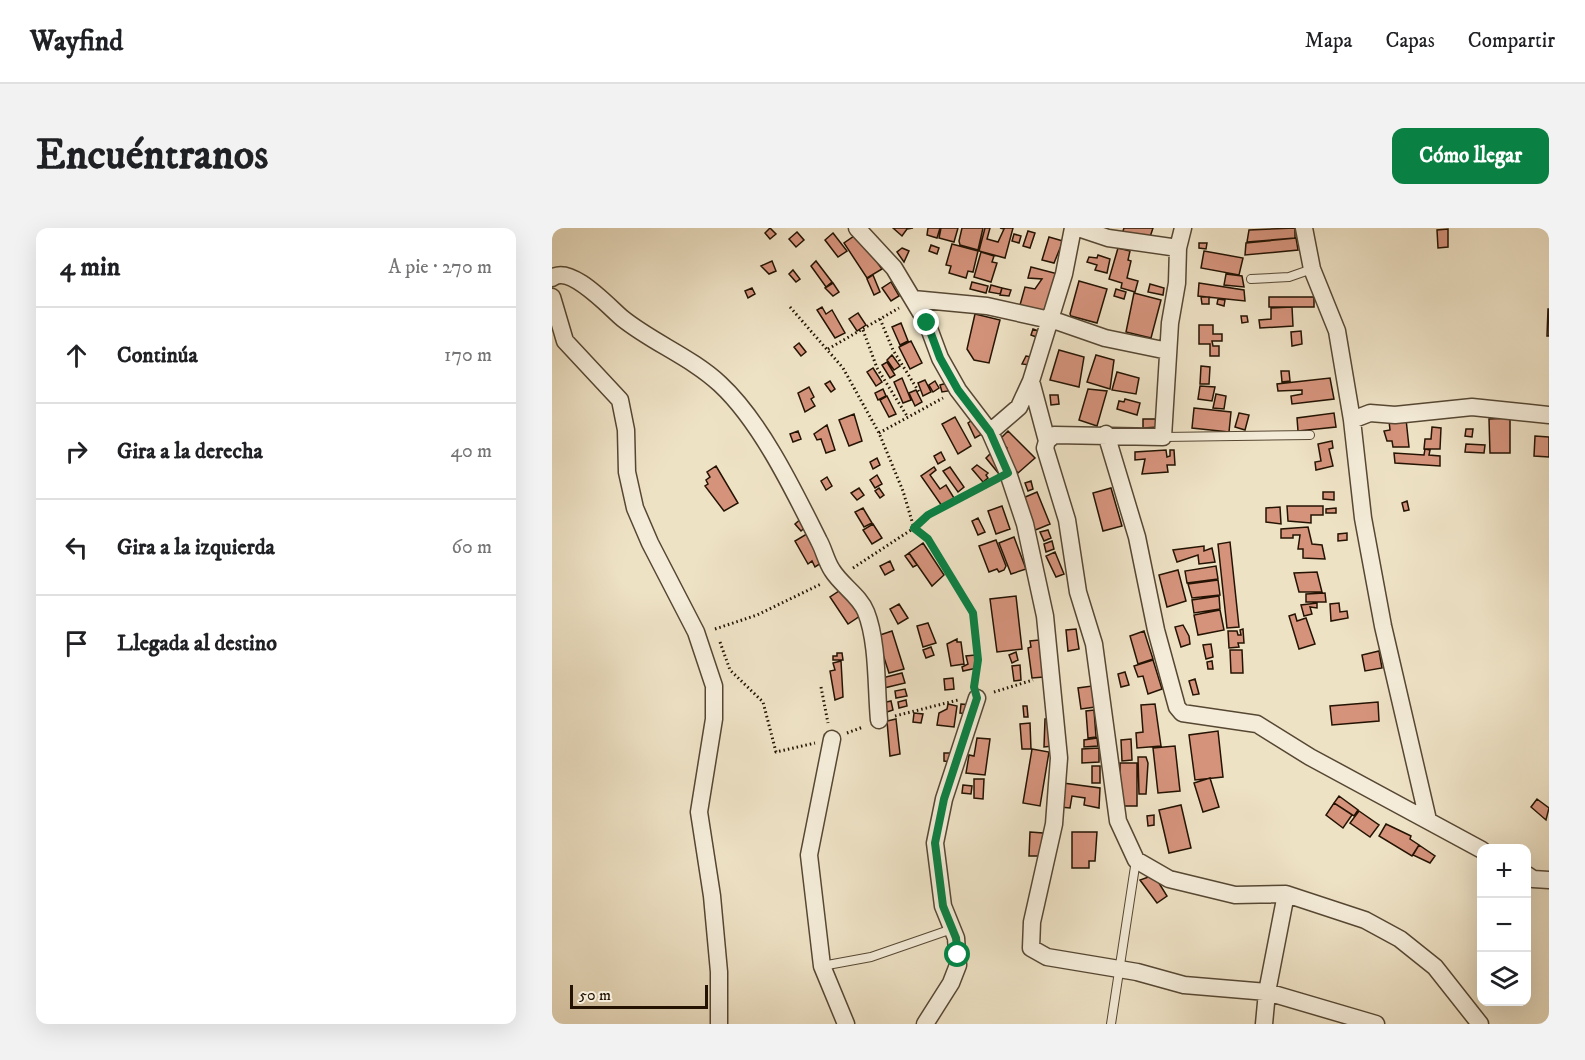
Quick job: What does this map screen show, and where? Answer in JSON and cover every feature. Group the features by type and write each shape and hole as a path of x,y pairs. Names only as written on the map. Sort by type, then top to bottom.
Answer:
{"street":[{"path":"856,228 894,268 927,323 940,358 958,390 990,432 1008,473 1025,524 1045,616 1059,758 1054,824 1032,921 1031,948 1047,957 1119,969 1184,985 1267,992 1376,1024"},
{"path":"990,432 1019,407 1031,381 1051,322 1073,228"},
{"path":"1078,228 1107,238 1178,248"},
{"path":"1047,441 1054,435 1106,434 1163,437 1168,351 1178,283 1178,248 1183,228"},
{"path":"1304,228 1312,269 1337,331 1352,420 1363,518 1383,626 1428,820"},
{"path":"552,278 558,274 566,275 596,293 623,318 694,364 720,385 755,423 836,576 866,610 871,629 879,720"},
{"path":"552,297 565,341 620,400 626,430 627,472 635,508 696,633 710,671 715,701 699,812 713,907 719,972 719,1024"},
{"path":"913,299 965,302 1059,322 1105,338 1168,351"},
{"path":"1031,381 1047,441 1045,448 1066,520 1078,592 1094,644 1118,821 1136,860 1169,879 1235,895 1286,894 1346,913 1400,939 1452,985 1480,1024"},
{"path":"1352,420 1370,413 1395,415 1472,407 1549,415"},
{"path":"1106,434 1137,537 1156,630 1174,696 1182,713 1257,724 1310,757 1477,847"},
{"path":"925,1024 955,974 958,955 952,929 943,906 935,843 944,799 977,698"},
{"path":"831,739 809,855 822,966 846,1024"},
{"path":"1531,878 1549,880"},
{"path":"1264,1024 1267,992 1286,894"}],"lane":[{"path":"1251,279 1289,278 1312,269"},
{"path":"1163,437 1310,435"},
{"path":"1111,1024 1136,860"},
{"path":"822,966 871,957 952,929"}],"path":[{"path":"790,307 843,368 879,433 903,491 914,528 928,539 973,613 978,660 974,687 977,698 1032,680"},
{"path":"828,349 888,314"},
{"path":"880,319 893,350 919,392"},
{"path":"863,330 877,368 907,416"},
{"path":"879,433 907,416 926,408"},
{"path":"856,567 914,528 928,515 1008,473"},
{"path":"696,633 758,615 836,576"},
{"path":"715,629 729,670 763,702 776,752 831,739 879,720"},
{"path":"821,687 831,739"},
{"path":"902,715 960,700"}],"building":[{"path":"770,228 776,234 770,239 765,233"},
{"path":"893,228 913,228 907,229 902,236"},
{"path":"928,228 940,228 937,238 927,235"},
{"path":"941,228 958,228 954,242 939,238"},
{"path":"962,228 983,228 978,250 960,245"},
{"path":"985,228 990,228 987,239 998,242 1004,229 1000,228 1013,228 1005,258 979,251"},
{"path":"1124,228 1153,228 1149,240 1122,234"},
{"path":"1295,228 1295,238 1247,242 1249,230"},
{"path":"1448,229 1448,247 1438,248 1437,230"},
{"path":"1028,231 1035,233 1030,248 1023,246"},
{"path":"797,232 804,240 796,247 789,239"},
{"path":"833,233 847,251 838,257 825,240"},
{"path":"857,234 882,269 867,278 844,243"},
{"path":"1014,234 1021,236 1019,243 1012,241"},
{"path":"1049,237 1063,241 1054,263 1042,260"},
{"path":"1296,238 1298,250 1245,255 1246,243"},
{"path":"1199,243 1207,243 1206,249 1199,248"},
{"path":"952,244 978,251 973,272 968,271 966,278 949,273 951,266 946,265"},
{"path":"931,245 939,248 937,254 929,251"},
{"path":"902,248 909,251 904,262 897,252"},
{"path":"1118,248 1130,251 1128,260 1131,261 1127,278 1138,281 1135,292 1121,288 1122,283 1109,279"},
{"path":"1204,251 1243,258 1239,275 1201,268"},
{"path":"981,252 994,256 992,262 997,263 991,282 974,277"},
{"path":"1098,255 1110,259 1107,273 1095,270 1097,265 1087,262 1089,257 1097,258"},
{"path":"772,261 776,271 769,274 761,266"},
{"path":"816,261 832,282 826,287 811,266"},
{"path":"1031,267 1058,274 1048,312 1020,305 1025,287 1035,289 1042,279 1028,278"},
{"path":"793,270 800,279 796,282 789,274"},
{"path":"1226,274 1242,276 1244,287 1224,285"},
{"path":"873,275 880,292 874,295 867,279"},
{"path":"1079,281 1107,289 1097,323 1070,314"},
{"path":"891,282 899,296 891,301 882,288"},
{"path":"972,282 988,286 986,293 970,289"},
{"path":"833,283 839,292 833,296 825,288"},
{"path":"1199,283 1244,290 1245,301 1198,296"},
{"path":"1150,284 1164,288 1163,295 1148,292"},
{"path":"991,285 1002,288 1000,294 989,292"},
{"path":"752,288 755,294 748,298 745,291"},
{"path":"1002,288 1011,290 1009,296 1000,295"},
{"path":"1116,289 1126,292 1124,299 1114,296"},
{"path":"1134,293 1161,300 1151,338 1126,332"},
{"path":"1201,297 1209,297 1209,304 1202,304"},
{"path":"1269,297 1314,297 1314,307 1269,307"},
{"path":"1218,299 1225,300 1224,306 1217,304"},
{"path":"822,307 826,314 832,310 845,333 835,338 817,310"},
{"path":"1292,307 1293,326 1260,328 1259,320 1271,319 1271,308"},
{"path":"1548,309 1549,336 1547,336"},
{"path":"858,313 866,325 857,331 849,319"},
{"path":"975,314 1000,320 989,363 974,360 967,349"},
{"path":"1241,316 1247,316 1248,322 1242,323"},
{"path":"901,323 908,341 900,345 892,327"},
{"path":"1199,325 1213,325 1213,334 1222,334 1222,341 1212,341 1213,346 1219,346 1219,356 1210,356 1210,344 1199,344"},
{"path":"1033,329 1041,332 1039,338 1031,335"},
{"path":"1301,331 1302,344 1292,346 1291,332"},
{"path":"911,341 922,363 910,369 899,347"},
{"path":"799,343 806,352 801,356 794,347"},
{"path":"1059,350 1084,357 1079,387 1050,380"},
{"path":"892,355 900,366 894,370 887,360"},
{"path":"1096,355 1114,360 1110,389 1087,382"},
{"path":"1026,356 1031,357 1029,365 1022,364"},
{"path":"887,362 895,375 890,378 882,365"},
{"path":"1201,366 1210,367 1209,384 1200,384"},
{"path":"873,368 882,382 876,386 867,372"},
{"path":"1281,371 1289,371 1290,381 1282,382"},
{"path":"1117,372 1139,378 1136,394 1112,390"},
{"path":"902,378 911,400 903,403 894,382"},
{"path":"1330,378 1334,399 1292,404 1291,396 1302,394 1302,390 1278,391 1277,384"},
{"path":"925,380 931,392 923,396 918,383"},
{"path":"830,381 835,389 831,392 825,384"},
{"path":"935,381 939,388 933,392 929,385"},
{"path":"947,383 948,391 942,392 940,385"},
{"path":"1200,386 1215,387 1212,401 1198,399"},
{"path":"809,387 815,406 805,412 798,393"},
{"path":"883,389 886,396 878,400 875,393"},
{"path":"1088,389 1107,391 1097,426 1079,420"},
{"path":"916,390 922,402 915,406 909,393"},
{"path":"1216,394 1226,396 1224,409 1213,408"},
{"path":"1050,395 1058,395 1059,404 1051,405"},
{"path":"887,396 896,414 889,417 880,400"},
{"path":"1125,399 1140,403 1137,415 1117,409 1119,401 1124,402"},
{"path":"1194,408 1231,412 1229,432 1192,428"},
{"path":"1239,413 1249,415 1245,430 1235,427"},
{"path":"1334,413 1336,427 1298,431 1297,418"},
{"path":"854,414 862,441 849,446 839,420"},
{"path":"955,417 971,446 958,454 942,424"},
{"path":"1510,418 1510,453 1490,453 1489,419"},
{"path":"974,419 982,434 975,438 968,423"},
{"path":"1143,419 1160,419 1159,427 1143,428"},
{"path":"1406,419 1409,447 1393,447 1392,441 1387,441 1384,431 1390,430 1389,421"},
{"path":"827,425 835,450 826,453 821,439 817,440 814,434"},
{"path":"1432,427 1441,428 1440,449 1424,449 1425,439 1431,439"},
{"path":"1466,429 1473,429 1472,437 1465,436"},
{"path":"798,431 801,439 793,442 790,434"},
{"path":"1008,431 1035,458 1018,473 1001,453 1007,448 999,440"},
{"path":"1535,436 1549,437 1549,457 1534,456"},
{"path":"1332,441 1333,448 1329,449 1333,466 1316,470 1315,462 1321,461 1318,444"},
{"path":"1466,444 1485,445 1484,453 1465,452"},
{"path":"1425,449 1430,450 1429,455 1440,456 1440,466 1395,463 1394,453 1424,455"},
{"path":"1166,450 1167,457 1170,456 1170,450 1174,450 1175,465 1167,465 1168,472 1142,474 1145,459 1135,460 1135,452"},
{"path":"941,452 945,460 938,464 934,456"},
{"path":"991,453 1002,472 999,474 986,458"},
{"path":"877,458 880,465 873,469 870,462"},
{"path":"977,465 988,473 986,475 988,478 983,482 972,469"},
{"path":"716,466 738,503 724,511 705,486 708,484 706,480 710,477 707,472"},
{"path":"934,467 936,470 930,475 940,489 946,485 954,498 942,506 921,476"},
{"path":"950,467 964,487 958,492 943,471"},
{"path":"877,475 882,484 875,488 870,480"},
{"path":"827,477 832,486 826,490 821,481"},
{"path":"1031,481 1033,489 1028,491 1025,483"},
{"path":"859,488 864,495 857,500 851,493"},
{"path":"879,488 884,495 880,498 875,491"},
{"path":"1111,488 1122,526 1103,531 1093,493"},
{"path":"1037,492 1050,524 1033,531 1023,498"},
{"path":"1323,492 1334,492 1334,500 1323,499"},
{"path":"1407,501 1409,510 1404,511 1402,503"},
{"path":"1002,506 1010,529 996,534 988,511"},
{"path":"1287,506 1323,506 1323,515 1311,515 1311,523 1288,521"},
{"path":"1280,507 1281,524 1266,522 1266,508"},
{"path":"863,508 872,523 864,527 855,512"},
{"path":"1336,508 1336,513 1326,513 1326,509"},
{"path":"803,517 809,524 801,531 795,524"},
{"path":"978,518 985,532 978,535 972,521"},
{"path":"873,524 882,538 872,544 863,530"},
{"path":"1308,527 1312,544 1322,545 1325,559 1303,558 1303,549 1298,549 1300,535 1293,535 1293,538 1281,538 1281,529"},
{"path":"1048,530 1051,538 1044,541 1040,532"},
{"path":"810,532 826,560 815,567 812,561 808,564 795,541"},
{"path":"1347,533 1347,540 1338,541 1338,534"},
{"path":"1014,537 1026,569 1011,574 999,543"},
{"path":"996,540 1006,566 999,572 997,569 989,572 979,546"},
{"path":"1052,541 1054,549 1046,552 1044,544"},
{"path":"1230,542 1239,627 1227,628 1218,544"},
{"path":"923,543 944,575 932,586 909,553"},
{"path":"1204,546 1204,551 1212,548 1215,562 1199,564 1198,555 1177,562 1173,550"},
{"path":"1055,552 1064,574 1056,577 1046,556"},
{"path":"909,553 917,565 913,567 905,556"},
{"path":"890,561 894,570 885,575 880,566"},
{"path":"1216,566 1218,579 1187,583 1185,571"},
{"path":"1178,570 1186,601 1167,607 1159,575"},
{"path":"1317,572 1322,592 1299,592 1294,573"},
{"path":"1218,580 1220,595 1192,598 1188,584"},
{"path":"845,587 863,614 848,624 830,597"},
{"path":"1325,593 1326,602 1306,602 1306,594"},
{"path":"1016,596 1022,649 997,652 990,599"},
{"path":"1219,596 1220,609 1194,613 1192,600"},
{"path":"1317,603 1317,608 1310,607 1312,614 1304,616 1301,605"},
{"path":"1339,603 1340,612 1347,611 1348,618 1331,621 1330,604"},
{"path":"899,604 908,618 898,624 890,609"},
{"path":"1220,610 1224,630 1198,635 1194,615"},
{"path":"1295,614 1297,621 1306,618 1315,644 1299,649 1289,616"},
{"path":"928,623 936,643 923,647 917,626"},
{"path":"1183,625 1189,636 1190,644 1181,647 1175,627"},
{"path":"1076,629 1079,649 1068,651 1066,630"},
{"path":"1243,629 1244,643 1238,643 1239,647 1229,648 1228,631 1237,631 1238,635 1241,635 1240,630"},
{"path":"892,631 904,669 889,673 877,636"},
{"path":"1144,631 1153,659 1138,664 1130,636"},
{"path":"957,639 957,642 961,642 964,664 951,666 947,644"},
{"path":"1039,640 1044,677 1032,678 1028,648 1031,647 1030,641"},
{"path":"1211,644 1213,657 1206,659 1203,645"},
{"path":"931,647 934,655 926,658 923,650"},
{"path":"1230,650 1242,650 1243,673 1231,673"},
{"path":"1379,651 1382,668 1365,671 1362,655"},
{"path":"1016,652 1018,660 1012,663 1009,655"},
{"path":"837,653 842,653 843,660 833,660 833,656 837,656"},
{"path":"975,655 977,668 963,671 962,667 968,664 966,656"},
{"path":"1153,660 1162,689 1148,694 1143,676 1138,677 1134,666"},
{"path":"841,661 843,697 835,700 830,671 835,670 833,663"},
{"path":"1212,661 1213,669 1208,669 1207,662"},
{"path":"1020,665 1021,680 1014,681 1012,666"},
{"path":"1125,672 1129,685 1121,687 1118,674"},
{"path":"902,673 905,683 884,688 882,678"},
{"path":"953,678 954,689 945,690 944,679"},
{"path":"1195,679 1199,694 1193,695 1189,681"},
{"path":"1092,686 1095,707 1081,709 1078,688"},
{"path":"905,689 907,696 896,698 895,691"},
{"path":"906,700 907,706 899,708 898,702"},
{"path":"891,701 893,710 884,713 882,703"},
{"path":"1378,702 1379,721 1332,725 1330,706"},
{"path":"948,704 957,706 954,727 937,725 939,713 947,709"},
{"path":"961,704 972,705 971,714 960,713"},
{"path":"1155,704 1161,746 1137,748 1136,733 1143,732 1141,705"},
{"path":"1023,706 1027,706 1028,717 1024,717"},
{"path":"1094,710 1096,737 1088,738 1086,711"},
{"path":"914,713 923,714 921,723 913,722"},
{"path":"896,719 900,754 890,756 887,721"},
{"path":"1045,719 1052,719 1053,746 1044,747"},
{"path":"1030,723 1031,749 1022,749 1020,724"},
{"path":"1218,731 1223,777 1195,780 1189,735"},
{"path":"977,738 990,739 985,775 966,773 969,755 974,756"},
{"path":"1097,738 1098,746 1084,747 1084,740"},
{"path":"1131,739 1132,760 1122,761 1121,740"},
{"path":"1175,746 1180,791 1158,793 1153,748"},
{"path":"1099,748 1099,762 1082,763 1082,749"},
{"path":"1032,749 1049,752 1040,806 1023,803"},
{"path":"944,753 952,753 951,762 944,761"},
{"path":"1138,757 1146,757 1148,763 1146,794 1139,794"},
{"path":"1120,763 1137,763 1137,806 1120,806"},
{"path":"1092,766 1100,766 1100,783 1092,783"},
{"path":"1210,778 1219,807 1203,812 1194,783"},
{"path":"974,779 984,779 983,799 974,798"},
{"path":"1063,783 1100,788 1099,808 1084,805 1085,798 1072,796 1070,808 1060,807"},
{"path":"963,785 972,786 971,794 962,793"},
{"path":"1339,796 1358,810 1354,816 1334,803"},
{"path":"1537,799 1549,808 1546,820 1531,807"},
{"path":"1334,803 1352,815 1343,828 1326,815"},
{"path":"1181,805 1191,848 1169,853 1159,810"},
{"path":"1359,811 1379,825 1370,837 1350,823"},
{"path":"1154,815 1154,825 1148,826 1147,816"},
{"path":"1386,824 1411,836 1410,839 1419,845 1412,856 1379,836"},
{"path":"1030,832 1043,833 1041,856 1029,856"},
{"path":"1072,832 1097,832 1095,861 1089,861 1089,868 1072,868"},
{"path":"1419,845 1435,856 1430,863 1413,855"},
{"path":"1154,875 1167,896 1157,903 1140,880"}],"route":[{"path":"927,323 940,358 958,390 990,432 1008,473 928,515 914,528 928,539 973,613 978,660 974,687 977,698 944,799 935,843 943,906 956,938 958,955"}]}
